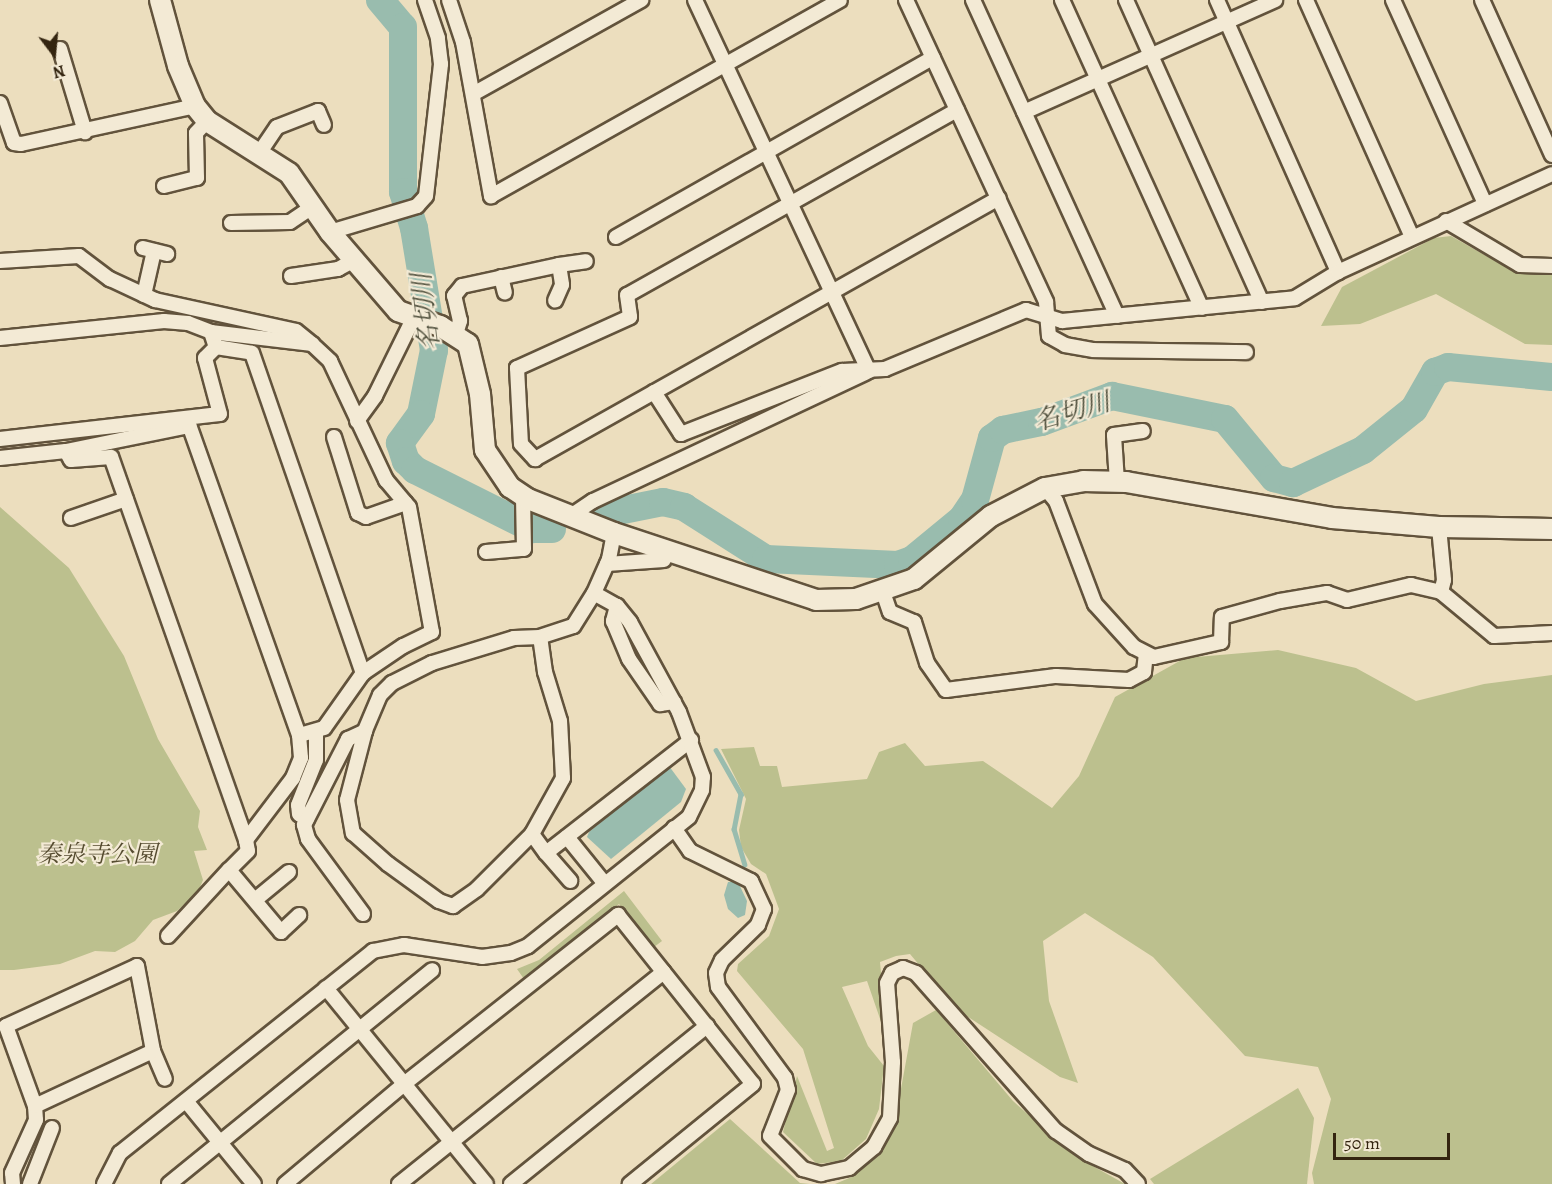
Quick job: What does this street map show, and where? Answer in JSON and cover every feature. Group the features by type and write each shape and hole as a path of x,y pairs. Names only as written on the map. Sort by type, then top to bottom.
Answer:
{"street":[{"path":"160,0 178,66 201,113 289,173 330,232 398,310 413,319 448,330 471,350 485,450 510,488 614,533 816,600 856,599 884,592 936,564 991,516 1046,488 1083,481 1117,482 1332,518 1439,528 1552,529"},
{"path":"330,232 417,206 430,184 440,85 439,45 425,0"},
{"path":"449,0 457,16 491,196 840,0"},
{"path":"473,94 641,0"},
{"path":"695,0 869,371"},
{"path":"906,0 1046,302 1045,315 1049,336 1074,347 1246,352"},
{"path":"973,0 1117,316"},
{"path":"1062,0 1202,308"},
{"path":"1126,0 1262,302"},
{"path":"1217,0 1338,272"},
{"path":"1024,112 1275,0"},
{"path":"1306,0 1412,237"},
{"path":"1393,0 1485,204"},
{"path":"1482,0 1552,155"},
{"path":"60,49 85,132"},
{"path":"616,237 933,58"},
{"path":"0,103 14,143"},
{"path":"957,110 627,295 630,317 517,368 521,444 535,459 999,198"},
{"path":"260,152 277,127 318,111 324,125"},
{"path":"0,147 201,113"},
{"path":"164,186 197,178 196,133 201,113"},
{"path":"654,392 681,434 842,371 885,369 1026,310 1062,321 1262,302 1304,295 1338,272 1552,174"},
{"path":"231,223 290,222 312,207"},
{"path":"1446,221 1520,265 1552,266"},
{"path":"144,295 154,251"},
{"path":"0,261 79,256 110,279 144,295 296,331 330,361 386,480 406,503 432,632 403,646 363,673 324,728 316,734 299,735"},
{"path":"291,276 338,269 354,260"},
{"path":"448,330 460,321 454,296 458,288 501,277 586,261"},
{"path":"555,301 562,285 559,265"},
{"path":"501,277 504,292"},
{"path":"357,421 375,396 413,319"},
{"path":"0,338 164,321 188,323 211,332 312,344"},
{"path":"211,332 216,347"},
{"path":"0,458 66,451 220,414 205,358 216,347"},
{"path":"216,347 252,353 363,673"},
{"path":"572,515 593,501 869,371"},
{"path":"0,439 188,422"},
{"path":"188,422 299,735 301,758 293,778 246,840"},
{"path":"1117,482 1113,435 1143,431"},
{"path":"334,437 358,513 366,517 406,503"},
{"path":"66,451 71,460 111,458 246,840 248,851 168,936"},
{"path":"1046,488 1056,501 1095,604 1134,647 1154,657 1221,642 1222,617 1280,601 1327,593 1347,600 1411,585 1441,592 1494,636 1552,633"},
{"path":"486,552 524,549 524,496"},
{"path":"71,518 126,499"},
{"path":"1439,528 1444,580 1441,592"},
{"path":"540,637 544,672 560,721 563,778 532,834 477,889 453,906 439,901 388,864 353,833 347,800 364,731 380,695 408,673 514,638 540,637 573,626 594,593 607,564 614,533"},
{"path":"607,564 664,561"},
{"path":"884,592 890,612 914,621 927,663 946,690 1056,676 1129,680 1144,672 1146,654"},
{"path":"104,1184 120,1153 373,951 387,946 404,945 482,957 511,953 528,946 689,817 702,790 699,762 691,740 674,702 617,606 594,593"},
{"path":"617,606 613,621 629,659 660,704 674,702"},
{"path":"363,914 309,839 304,825 348,739 364,731"},
{"path":"307,819 299,814 298,805 316,760 316,734"},
{"path":"546,853 691,740"},
{"path":"674,828 690,851 751,881 764,909 758,925 722,960 716,973 718,987 785,1078 788,1090 770,1136 803,1169 822,1174 849,1168 874,1147 890,1118 893,1062 887,983 892,973 903,968 916,973 1056,1131 1089,1154 1125,1170 1138,1184"},
{"path":"532,834 570,881"},
{"path":"567,837 605,884"},
{"path":"229,870 281,932 299,915"},
{"path":"255,900 289,872"},
{"path":"285,1184 404,1084 618,915 753,1084 630,1184"},
{"path":"13,1184 12,1173 36,1120 35,1106 6,1026 137,966 153,1051 165,1078"},
{"path":"169,1184 432,970"},
{"path":"399,1184 664,972"},
{"path":"326,988 486,1184"},
{"path":"511,1184 707,1026"},
{"path":"35,1106 153,1051"},
{"path":"186,1101 254,1184"},
{"path":"30,1184 52,1128"}],"green space":[{"path":"1451,236 1518,274 1552,274 1552,345 1525,344 1436,294 1360,324 1321,326 1342,287 1434,238"},
{"name":"秦泉寺公園","path":"0,507 69,568 124,656 158,739 200,811 198,827 207,850 194,851 203,880 198,892 177,911 153,920 135,941 115,952 95,951 60,964 14,970 0,970"},
{"path":"1278,650 1356,668 1416,701 1484,684 1552,675 1552,1184 1314,1184 1312,1173 1331,1099 1318,1067 1245,1056 1153,957 1085,913 1043,941 1049,1001 1078,1083 1060,1077 956,1009 910,954 896,956 880,962 887,1039 867,981 842,987 868,1046 884,1066 879,1109 866,1139 841,1161 817,1164 783,1132 797,1076 827,1151 834,1148 803,1049 737,971 738,964 769,936 779,909 766,874 751,864 741,847 739,830 746,799 721,749 754,747 760,766 777,766 782,787 867,779 879,752 905,743 925,766 983,761 1052,808 1079,776 1115,697 1185,658"},
{"path":"624,891 662,941 654,947 619,904 524,979 517,969 539,960"},
{"path":"936,1010 1013,1101 1075,1156 1125,1184 835,1184 854,1176 878,1153 894,1127 913,1023"},
{"path":"1298,1088 1314,1118 1307,1184 1154,1184 1150,1179"},
{"path":"730,1119 800,1183 810,1184 651,1184"}],"shaded area":[{"path":"669,766 686,789 681,802 611,859 587,837 589,832"},
{"path":"728,882 738,882 747,901 745,915 738,918 728,909 724,895"}],"waterway":[{"name":"名切川","path":"380,0 403,27 403,192 414,228 434,350 421,414 400,443 406,461 415,470 533,529 552,529"},
{"name":"名切川","path":"608,513 663,502 684,507 766,559 898,565 912,560 962,519 975,500 992,438 1003,430 1042,422 1112,396 1225,419 1274,478 1293,483 1363,450 1414,409 1435,372 1448,367 1552,377"},
{"path":"716,750 741,794 734,829 745,864"}]}
